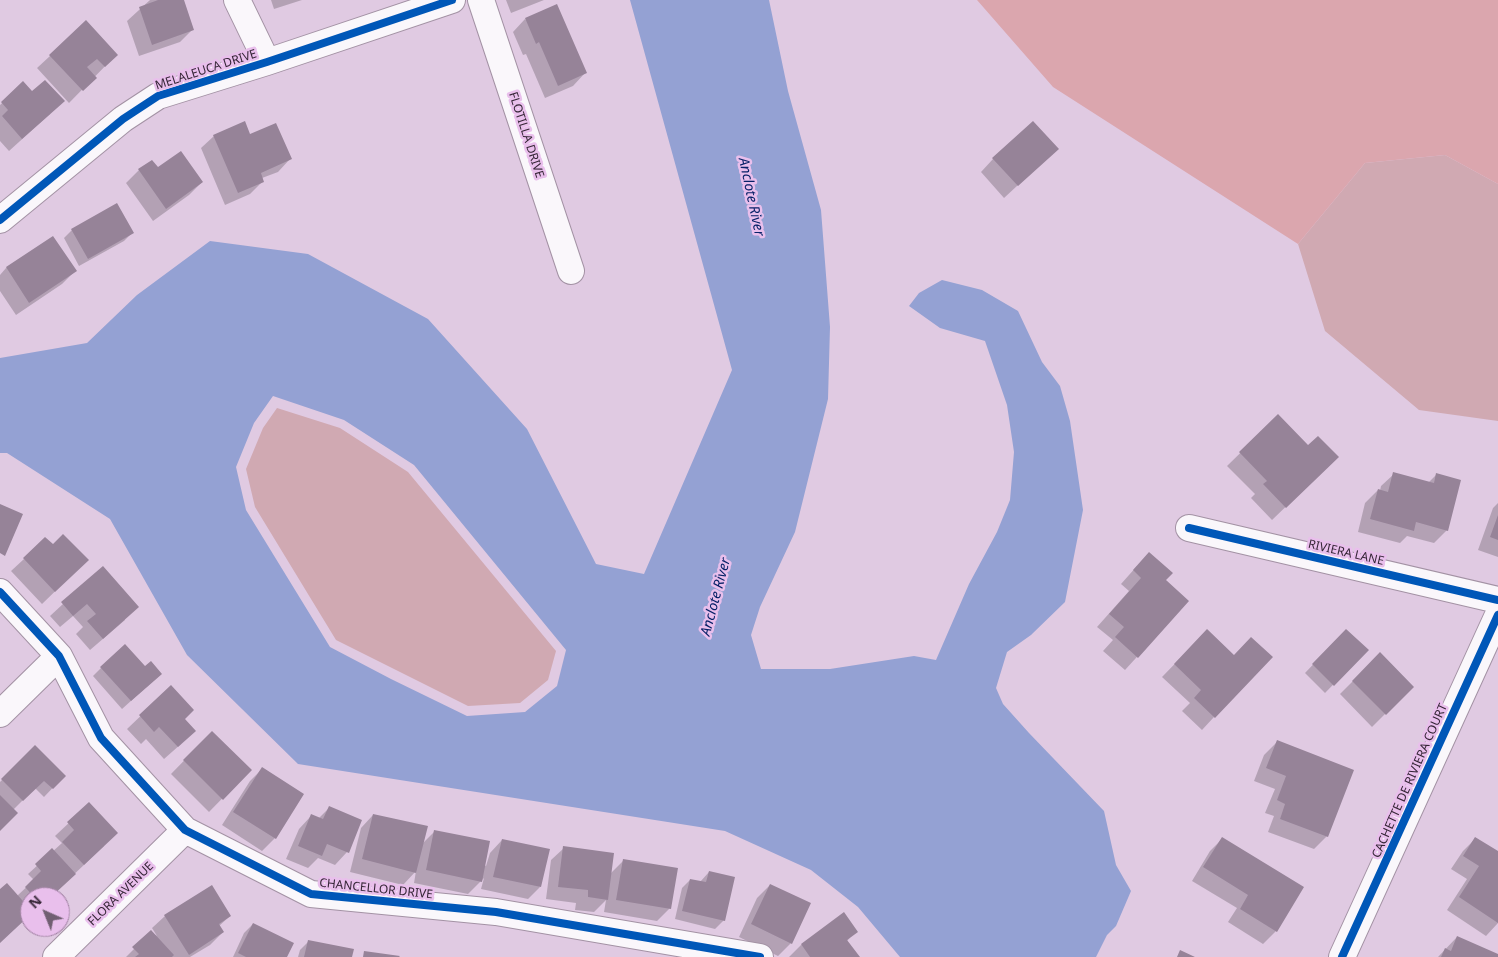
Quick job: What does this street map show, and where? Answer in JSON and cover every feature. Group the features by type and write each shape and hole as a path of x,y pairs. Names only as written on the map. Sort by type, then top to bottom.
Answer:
{"street":[{"path":"237,0 267,62"},
{"name":"MELALEUCA DRIVE","path":"0,220 123,119 158,96 267,62 452,0"},
{"name":"FLOTILLA DRIVE","path":"481,0 571,271"},
{"name":"RIVIERA LANE","path":"1189,528 1498,600"},
{"name":"CHANCELLOR DRIVE","path":"0,592 59,656 100,738 186,830 311,894 496,912 760,957"},
{"name":"CACHETTE DE RIVIERA COURT","path":"1342,957 1498,615"},
{"path":"0,714 59,656"},
{"name":"FLORA AVENUE","path":"56,957 186,830"}],"shaded area":[{"path":"977,0 1498,0 1498,184 1445,155 1365,163 1298,244 1053,87"},
{"path":"1445,155 1498,184 1498,421 1419,410 1325,331 1298,244 1365,163"},
{"path":"277,408 340,428 408,472 556,651 548,680 520,703 468,706 336,640 255,507 246,469 263,428"}],"water":[{"name":"Anclote River","path":"630,0 769,0 788,91 821,210 830,327 828,399 795,532 760,607 751,635 761,669 830,669 914,656 936,660 969,584 997,532 1010,500 1014,452 1007,405 985,341 940,328 909,306 919,293 942,280 982,290 1018,311 1042,362 1060,386 1070,421 1083,510 1065,602 1031,635 1007,652 996,688 1003,704 1104,811 1116,865 1131,891 1116,926 1107,935 1096,957 900,957 858,907 811,870 725,831 298,764 187,655 110,519 7,453 0,453 0,358 87,343 137,295 210,241 308,254 428,319 527,429 596,564 644,574 732,370","holes":["273,396 344,420 414,465 566,650 557,686 525,712 467,716 330,647 246,510 236,467 254,423"]}],"building":[{"path":"158,0 184,0 194,30 152,45 139,7"},
{"path":"557,4 587,73 558,86 539,42 536,44 525,18"},
{"path":"86,20 118,55 105,67 97,59 87,67 97,78 83,91 49,55"},
{"path":"45,80 65,101 22,139 2,116 8,110 1,102 23,81 32,91"},
{"path":"245,121 250,134 276,123 292,159 261,173 264,182 238,193 213,135"},
{"path":"1033,121 1059,149 1018,186 992,158"},
{"path":"181,151 203,182 166,209 138,169 152,160 158,167"},
{"path":"117,203 134,233 88,259 71,229"},
{"path":"53,236 77,271 29,303 6,267"},
{"path":"1278,414 1308,445 1318,436 1339,457 1286,508 1263,484 1267,481 1239,452"},
{"path":"1393,472 1434,483 1436,473 1461,480 1448,531 1416,522 1414,531 1370,519 1378,489 1388,492"},
{"path":"0,504 23,514 5,556 0,553"},
{"path":"1498,515 1498,540 1490,537"},
{"path":"63,534 89,560 55,592 23,558 45,537 53,544"},
{"path":"1149,552 1173,573 1166,580 1189,601 1138,658 1115,637 1124,627 1109,614 1141,578 1133,570"},
{"path":"103,566 139,607 103,639 87,621 96,614 87,604 73,616 61,602"},
{"path":"1207,629 1234,655 1251,637 1273,657 1215,718 1194,698 1201,690 1174,664"},
{"path":"1346,629 1369,650 1334,686 1312,664"},
{"path":"125,644 145,666 151,661 162,674 131,701 100,667"},
{"path":"1380,652 1414,687 1386,715 1352,681"},
{"path":"171,685 194,710 185,719 196,731 178,747 159,727 154,732 139,715"},
{"path":"212,731 252,770 223,800 183,760"},
{"path":"1277,740 1354,770 1328,837 1280,819 1285,804 1277,800 1286,776 1266,768"},
{"path":"35,745 66,776 53,789 44,781 23,801 1,779"},
{"path":"262,767 304,794 276,839 233,812"},
{"path":"0,795 18,813 0,831"},
{"path":"89,802 118,833 84,865 62,842 74,830 67,822"},
{"path":"329,806 362,820 349,853 327,844 322,856 298,846 311,814 323,819"},
{"path":"373,814 428,826 416,873 362,859"},
{"path":"434,830 490,841 482,882 426,870"},
{"path":"1222,837 1304,887 1277,932 1240,909 1248,895 1203,867"},
{"path":"1475,837 1498,851 1498,923 1459,897 1479,866 1463,856"},
{"path":"502,839 550,849 541,887 493,877"},
{"path":"563,846 614,853 608,900 588,897 588,890 558,887"},
{"path":"52,848 76,874 62,887 25,887 41,871 35,864"},
{"path":"623,859 678,868 671,909 616,900"},
{"path":"709,871 735,877 725,921 682,911 690,879 706,882"},
{"path":"7,883 20,898 20,924 0,943 0,889"},
{"path":"770,884 811,903 792,944 751,924"},
{"path":"212,885 231,916 219,924 224,932 189,955 164,915"},
{"path":"844,912 858,932 847,940 860,957 810,957 801,944"},
{"path":"253,923 294,943 287,957 246,957 238,953"},
{"path":"151,930 174,955 172,957 135,957 139,954 132,947"},
{"path":"1457,936 1498,954 1498,957 1441,957 1445,948 1451,951"},
{"path":"308,940 354,949 352,957 304,957"},
{"path":"1180,950 1195,957 1177,957"},
{"path":"364,951 400,956 363,957"}],"cycle path":[{"path":"0,220 123,119 158,96 267,62 452,0"},
{"path":"1189,528 1498,600"},
{"path":"0,592 59,656 101,738 185,830 311,894 496,912 760,957"},
{"path":"1342,957 1498,615"}]}
